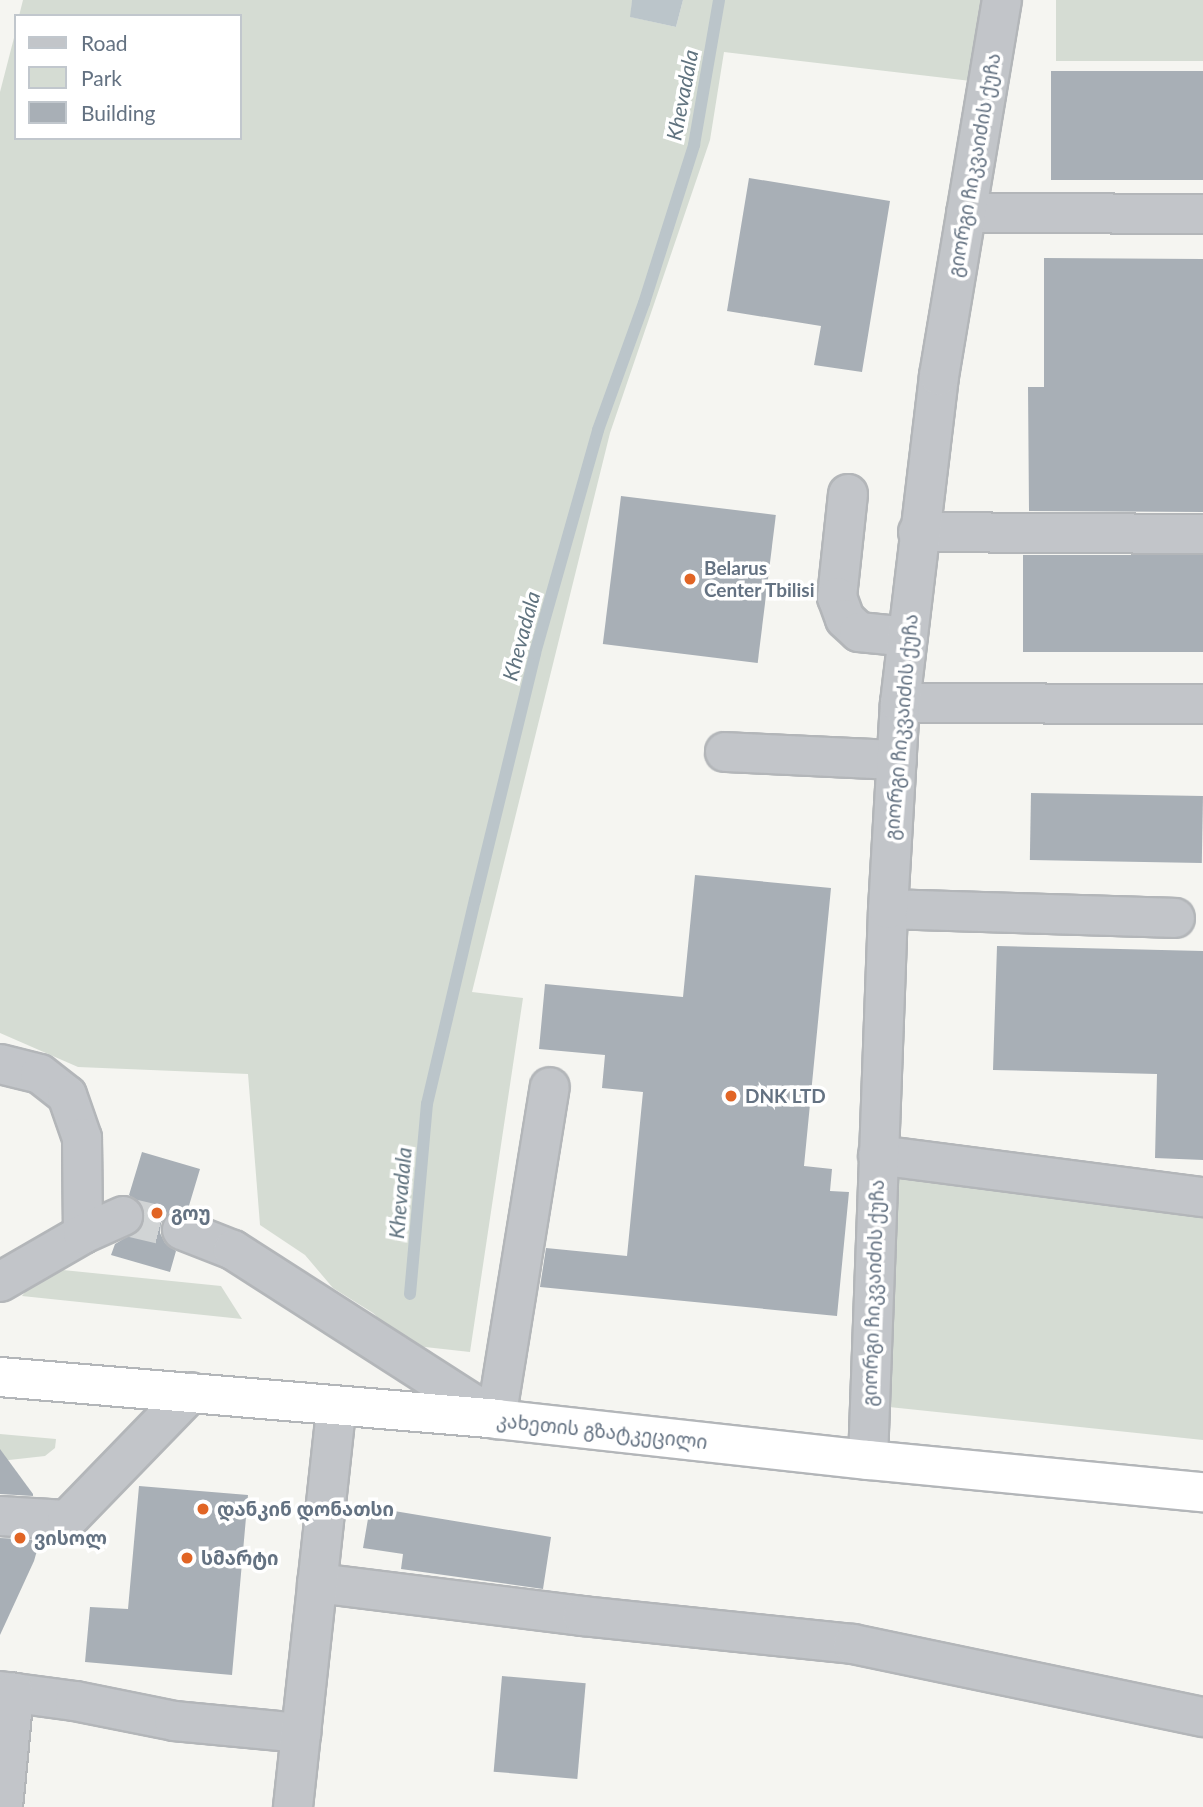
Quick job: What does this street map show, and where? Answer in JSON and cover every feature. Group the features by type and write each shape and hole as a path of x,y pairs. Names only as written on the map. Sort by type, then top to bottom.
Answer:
{"highway":[{"name":"კახეთის გზატკეცილი","path":"0,1377 191,1392 336,1408 496,1419 868,1461 1203,1492"}],"street":[{"name":"გიორგი ჩიკვაიძის ქუჩა","path":"868,1461 888,909 900,703 918,532 939,376 1002,0"},
{"path":"965,213 1203,215"},
{"path":"848,494 837,597 845,619 859,632 908,637"},
{"path":"918,532 1203,534"},
{"path":"900,703 1203,704"},
{"path":"724,752 897,761"},
{"path":"888,909 1175,918"},
{"path":"0,1064 40,1074 68,1095 82,1138 83,1234"},
{"path":"182,1230 233,1250 496,1419 550,1087"},
{"path":"878,1155 1203,1197"},
{"path":"0,1282 83,1234 123,1216"},
{"path":"0,1517 67,1520 191,1392"},
{"path":"293,1807 336,1408"},
{"path":"317,1583 583,1616 853,1644 1203,1717"},
{"path":"3,1807 7,1692 75,1700 174,1721 301,1733"}],"green space":[{"path":"23,0 632,0 631,17 676,27 683,0 1002,0 988,83 724,52 710,140 610,433 472,992 523,998 470,1352 407,1345 373,1313 333,1288 305,1255 260,1225 248,1074 78,1067 0,1033 0,92 14,38 14,140 242,140 242,14 20,14"},
{"path":"1056,0 1203,0 1203,61 1056,61"},
{"path":"878,1155 1203,1197 1203,1440 870,1405"},
{"path":"43,1268 221,1286 242,1319 22,1296"},
{"path":"0,1434 56,1439 55,1448 45,1456 0,1461"}],"shaded area":[{"path":"632,0 683,0 676,27 630,17"}],"building":[{"path":"1051,71 1203,71 1203,180 1051,180"},
{"path":"749,178 890,201 862,372 814,365 821,326 727,311"},
{"path":"1044,258 1203,259 1203,512 1029,511 1028,387 1044,387"},
{"name":"Belarus Center Tbilisi","path":"621,496 776,515 758,663 603,644"},
{"path":"1023,555 1203,555 1203,652 1023,652"},
{"path":"1031,793 1203,796 1202,863 1030,860"},
{"path":"695,875 831,888 804,1166 832,1169 830,1191 849,1192 837,1316 540,1287 546,1248 627,1256 643,1092 602,1088 605,1055 539,1049 545,984 683,997"},
{"path":"997,946 1203,951 1203,1160 1155,1158 1157,1074 993,1070"},
{"path":"142,1152 200,1169 188,1209 169,1213 161,1223 160,1233 165,1243 176,1251 170,1272 111,1255 115,1244 140,1229 145,1219 143,1206 129,1195"},
{"path":"0,1449 33,1494 33,1496 0,1494"},
{"name":"სმარტი","path":"139,1486 248,1495 232,1675 85,1662 90,1607 128,1609"},
{"path":"370,1507 551,1537 543,1589 401,1569 403,1554 363,1548"},
{"path":"0,1538 40,1540 34,1561 0,1635"},
{"path":"502,1676 586,1683 577,1779 494,1772"}],"waterway":[{"name":"Khevadala","path":"410,1294 427,1104 475,900 535,653 598,430 644,303 694,145 719,0"}],"tunnel":[{"path":"123,1216 182,1230"}],"place":[{"name":"Belarus Center Tbilisi","path":"690,579"},
{"name":"DNK LTD","path":"731,1096"},
{"name":"გოუ","path":"157,1213"},
{"name":"დანკინ დონათსი","path":"203,1509"},
{"name":"ვისოლ","path":"20,1538"},
{"name":"სმარტი","path":"187,1558"}]}
